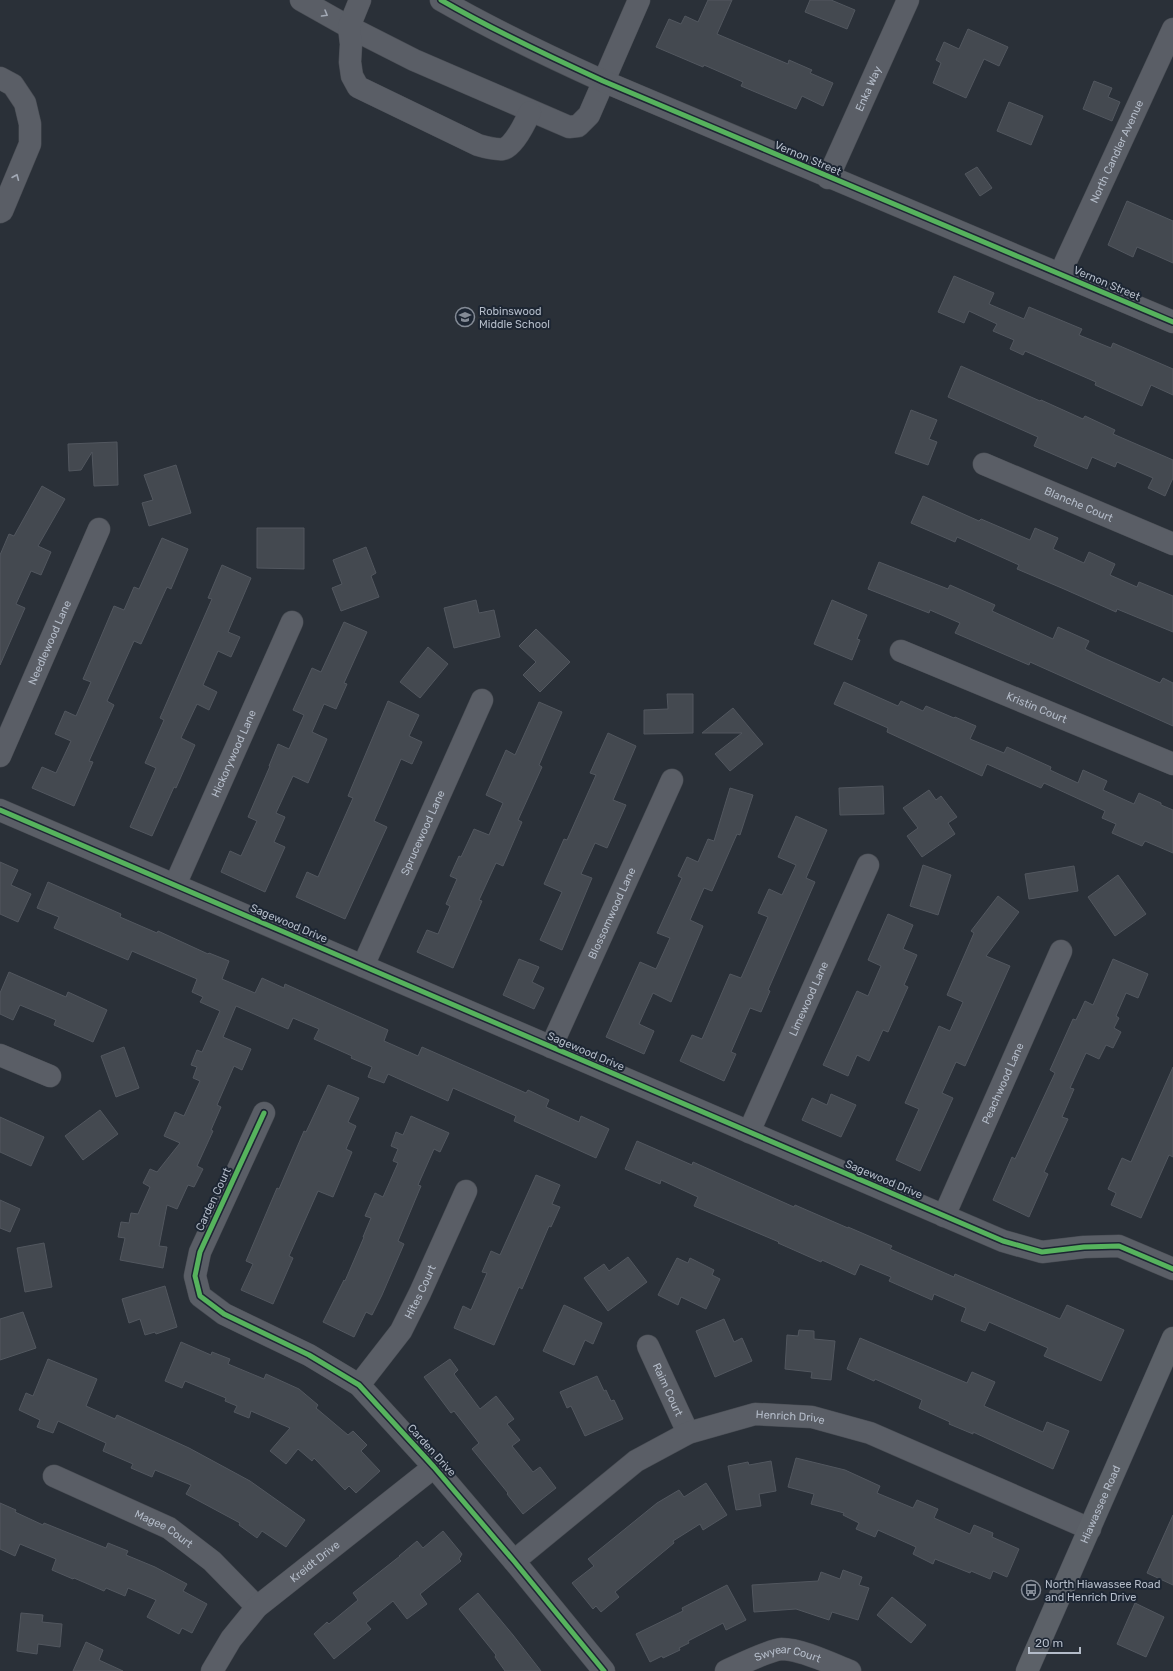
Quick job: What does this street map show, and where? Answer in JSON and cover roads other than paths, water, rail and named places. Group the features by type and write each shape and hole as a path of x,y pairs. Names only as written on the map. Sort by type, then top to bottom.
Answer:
{"main road":[{"name":"Hiawassee Road","path":"1027,1671 1173,1338"}],"street":[{"path":"301,0 349,27 414,60 530,112 569,127 578,126 589,115 639,0"},
{"path":"360,0 349,27 352,76 358,87 478,145 494,149 504,149 516,138 530,112"},
{"name":"Vernon Street","path":"440,0 475,20 534,50 603,81 828,178 1173,322"},
{"name":"Enka Way","path":"828,178 908,0"},
{"name":"North Candler Avenue","path":"1060,274 1173,29"},
{"path":"0,78 13,85 25,103 30,124 30,144 2,211 0,212"},
{"name":"Blanche Court","path":"984,464 1173,544"},
{"name":"Needlewood Lane","path":"0,756 99,529"},
{"name":"Hickorywood Lane","path":"175,885 292,622"},
{"name":"Kristin Court","path":"901,651 1173,764"},
{"name":"Sprucewood Lane","path":"363,966 482,700"},
{"name":"Blossomwood Lane","path":"551,1047 672,780"},
{"name":"Sagewood Drive","path":"0,810 1003,1241 1042,1252 1084,1247 1120,1246 1173,1269"},
{"name":"Limewood Lane","path":"750,1132 868,865"},
{"name":"Peachwood Lane","path":"944,1216 1061,951"},
{"path":"0,1055 50,1076"},
{"name":"Carden Court","path":"200,1296 195,1276 200,1252 264,1113"},
{"name":"Hites Court","path":"359,1385 401,1331 420,1293 466,1191"},
{"name":"Carden Drive","path":"200,1296 224,1314 309,1355 359,1385 434,1467 514,1561 604,1671"},
{"name":"Raim Court","path":"648,1346 688,1433"},
{"name":"Henrich Drive","path":"514,1561 636,1461 688,1433 755,1414 812,1417 870,1433 1090,1529"},
{"name":"Kreidt Drive","path":"212,1671 231,1639 257,1607 434,1467"},
{"name":"Magee Court","path":"54,1476 169,1528 212,1561 257,1607"},
{"name":"Swyear Court","path":"726,1671 748,1660 781,1649 810,1655 850,1671"}],"place":[{"name":"Robinswood Middle School","path":"465,317"},
{"name":"North Hiawassee Road and Henrich Drive","path":"1031,1590"}]}
